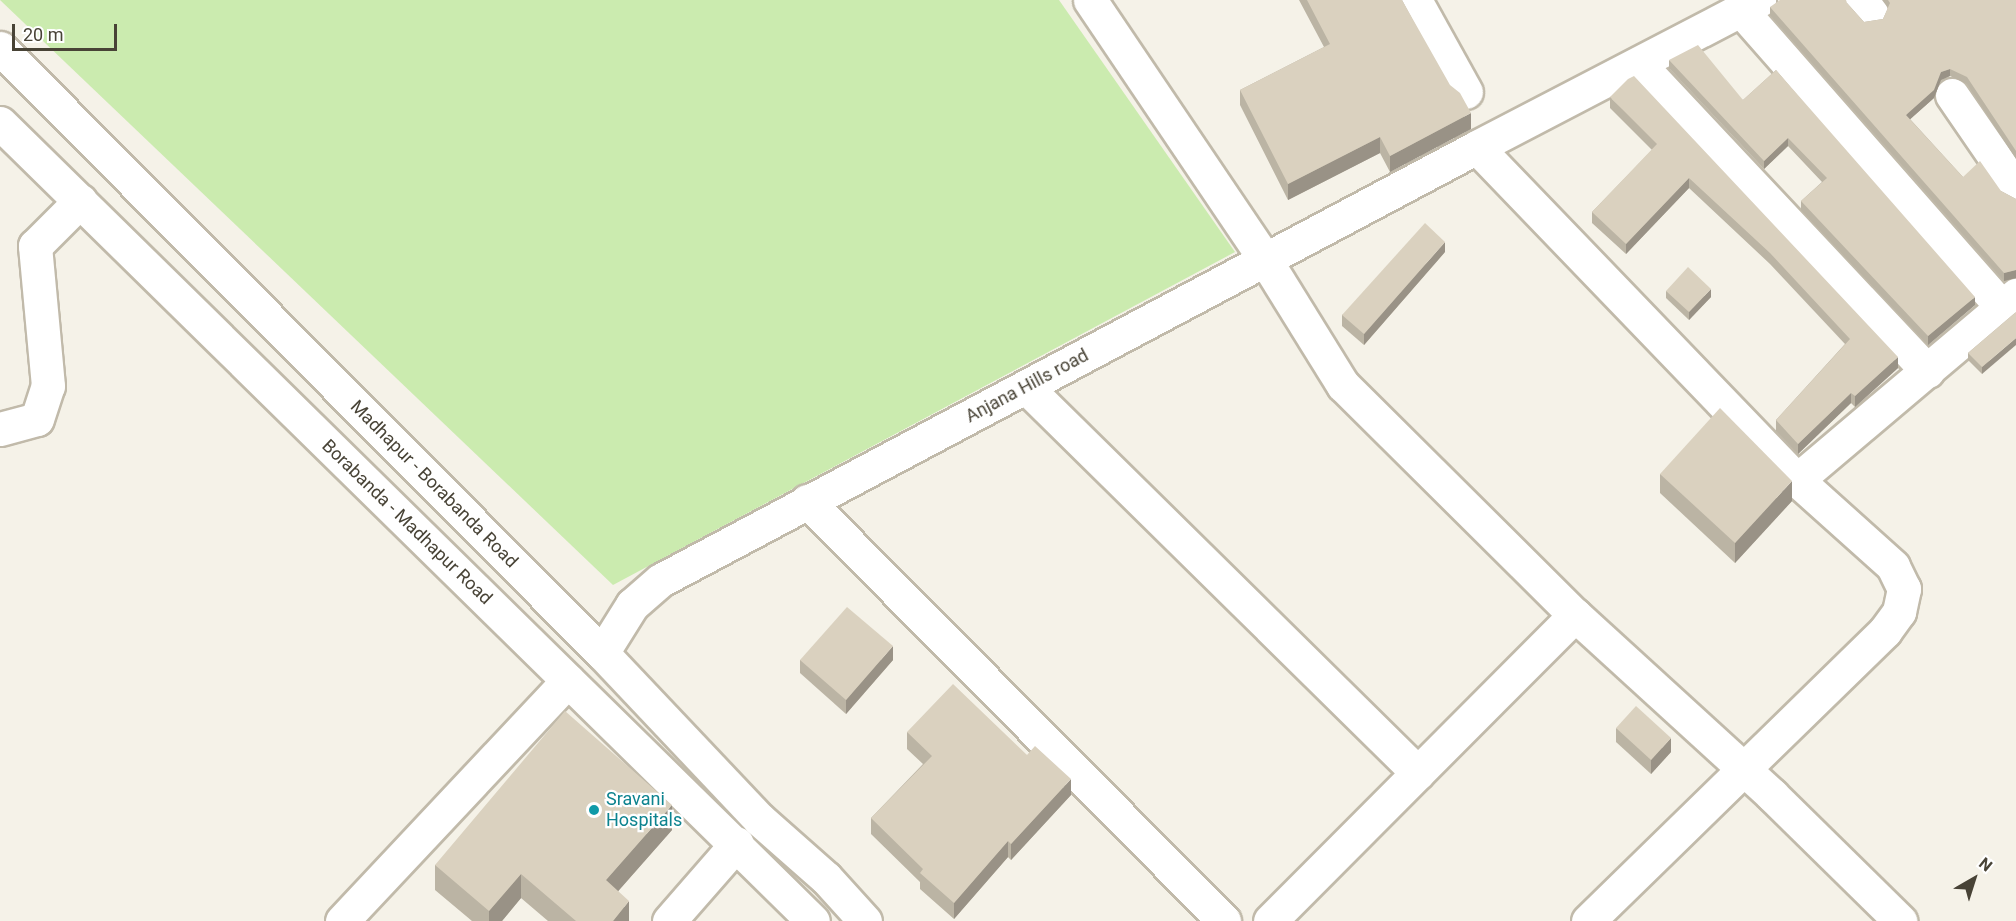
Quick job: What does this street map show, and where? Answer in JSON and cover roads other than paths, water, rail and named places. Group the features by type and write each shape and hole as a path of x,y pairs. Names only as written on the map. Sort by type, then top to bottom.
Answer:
{"street":[{"path":"1090,0 1266,261 1343,385 1575,615 1742,768 1899,921"},
{"path":"1415,0 1466,92"},
{"path":"1750,5 2008,301 1797,480"},
{"name":"Anjana Hills road","path":"602,653 645,591 807,501 1266,261 1477,147 1640,65 1750,5"},
{"name":"Madhapur - Borabanda Road","path":"0,48 602,653 759,819 826,878 865,921"},
{"path":"1640,65 1927,371"},
{"path":"1952,94 2016,188"},
{"name":"Borabanda - Madhapur Road","path":"0,123 737,843 813,921"},
{"path":"1477,147 1797,480 1893,566 1904,589 1899,612 1886,632 1742,768 1588,921"},
{"path":"0,429 38,419 48,386 35,246 80,201"},
{"path":"1026,387 1418,773"},
{"path":"807,501 1224,921"},
{"path":"1270,921 1575,615"},
{"path":"342,921 568,680"},
{"path":"669,921 737,843"}],"place":[{"name":"Sravani Hospitals","path":"594,810"}]}
